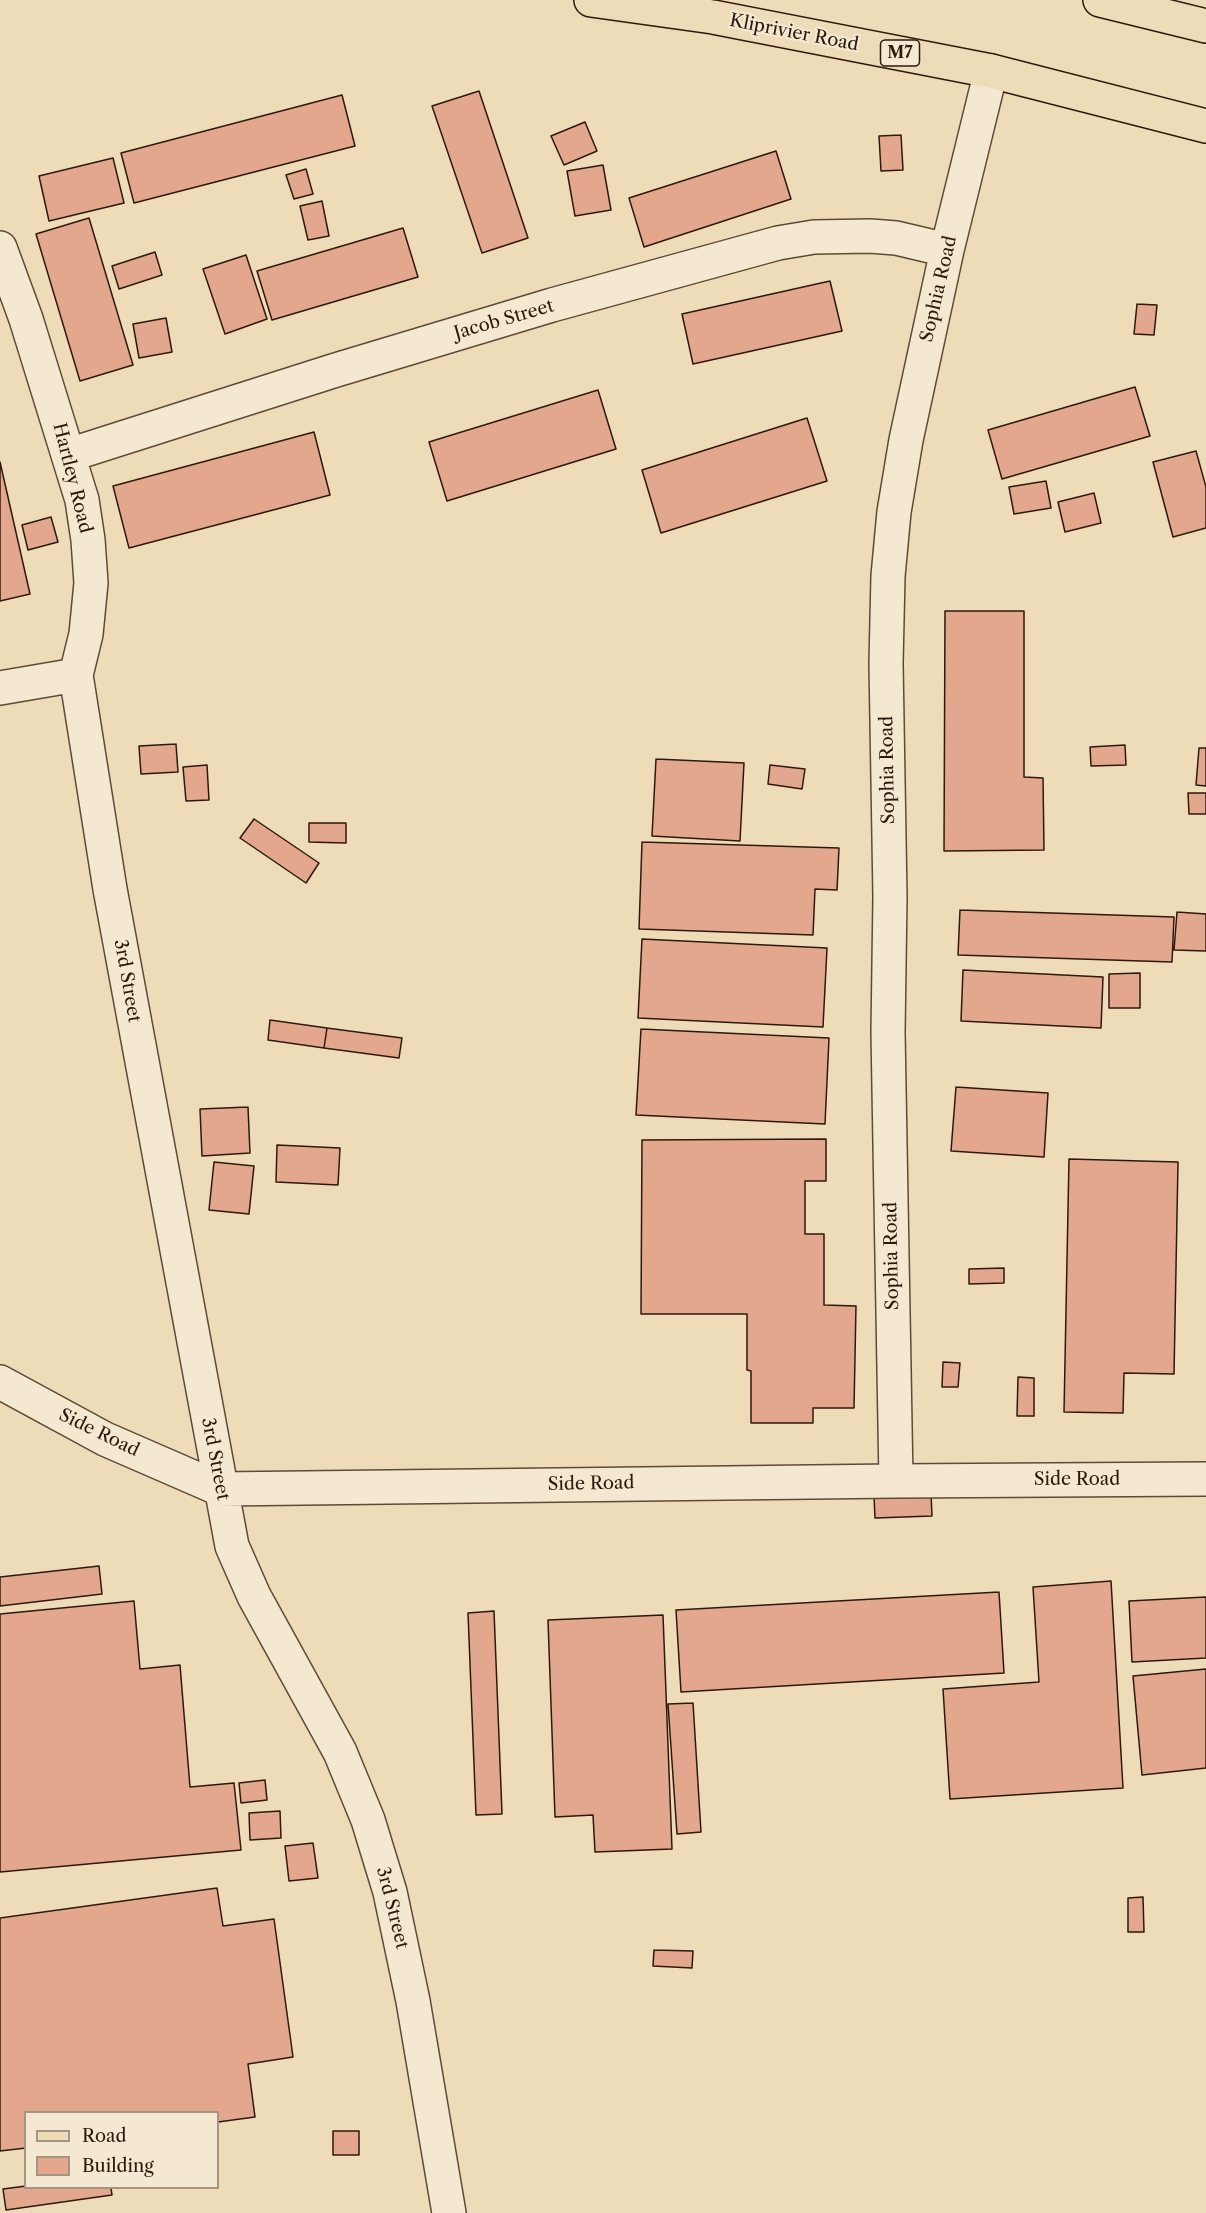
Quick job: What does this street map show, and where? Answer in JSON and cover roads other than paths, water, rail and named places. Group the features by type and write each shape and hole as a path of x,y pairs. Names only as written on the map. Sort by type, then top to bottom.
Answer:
{"main road":[{"name":"Kliprivier Road","path":"591,0 713,17 991,71 1206,126"},
{"path":"1100,0 1206,26"}],"street":[{"name":"Sophia Road","path":"896,1481 888,1032 890,897 886,663 888,576 894,512 906,440 947,250 991,71"},
{"name":"Jacob Street","path":"69,455 347,366 552,305 778,243 814,237 870,236 896,238 947,250"},
{"name":"Hartley Road","path":"0,248 26,319 82,500 91,583 86,634 76,675"},
{"path":"0,688 76,675"},
{"name":"3rd Street","path":"76,675 110,889 232,1546 254,1596 340,1752 371,1830 390,1892 409,1980 449,2213"},
{"name":"Side Road","path":"0,1382 105,1439 220,1489 1206,1479"}]}
